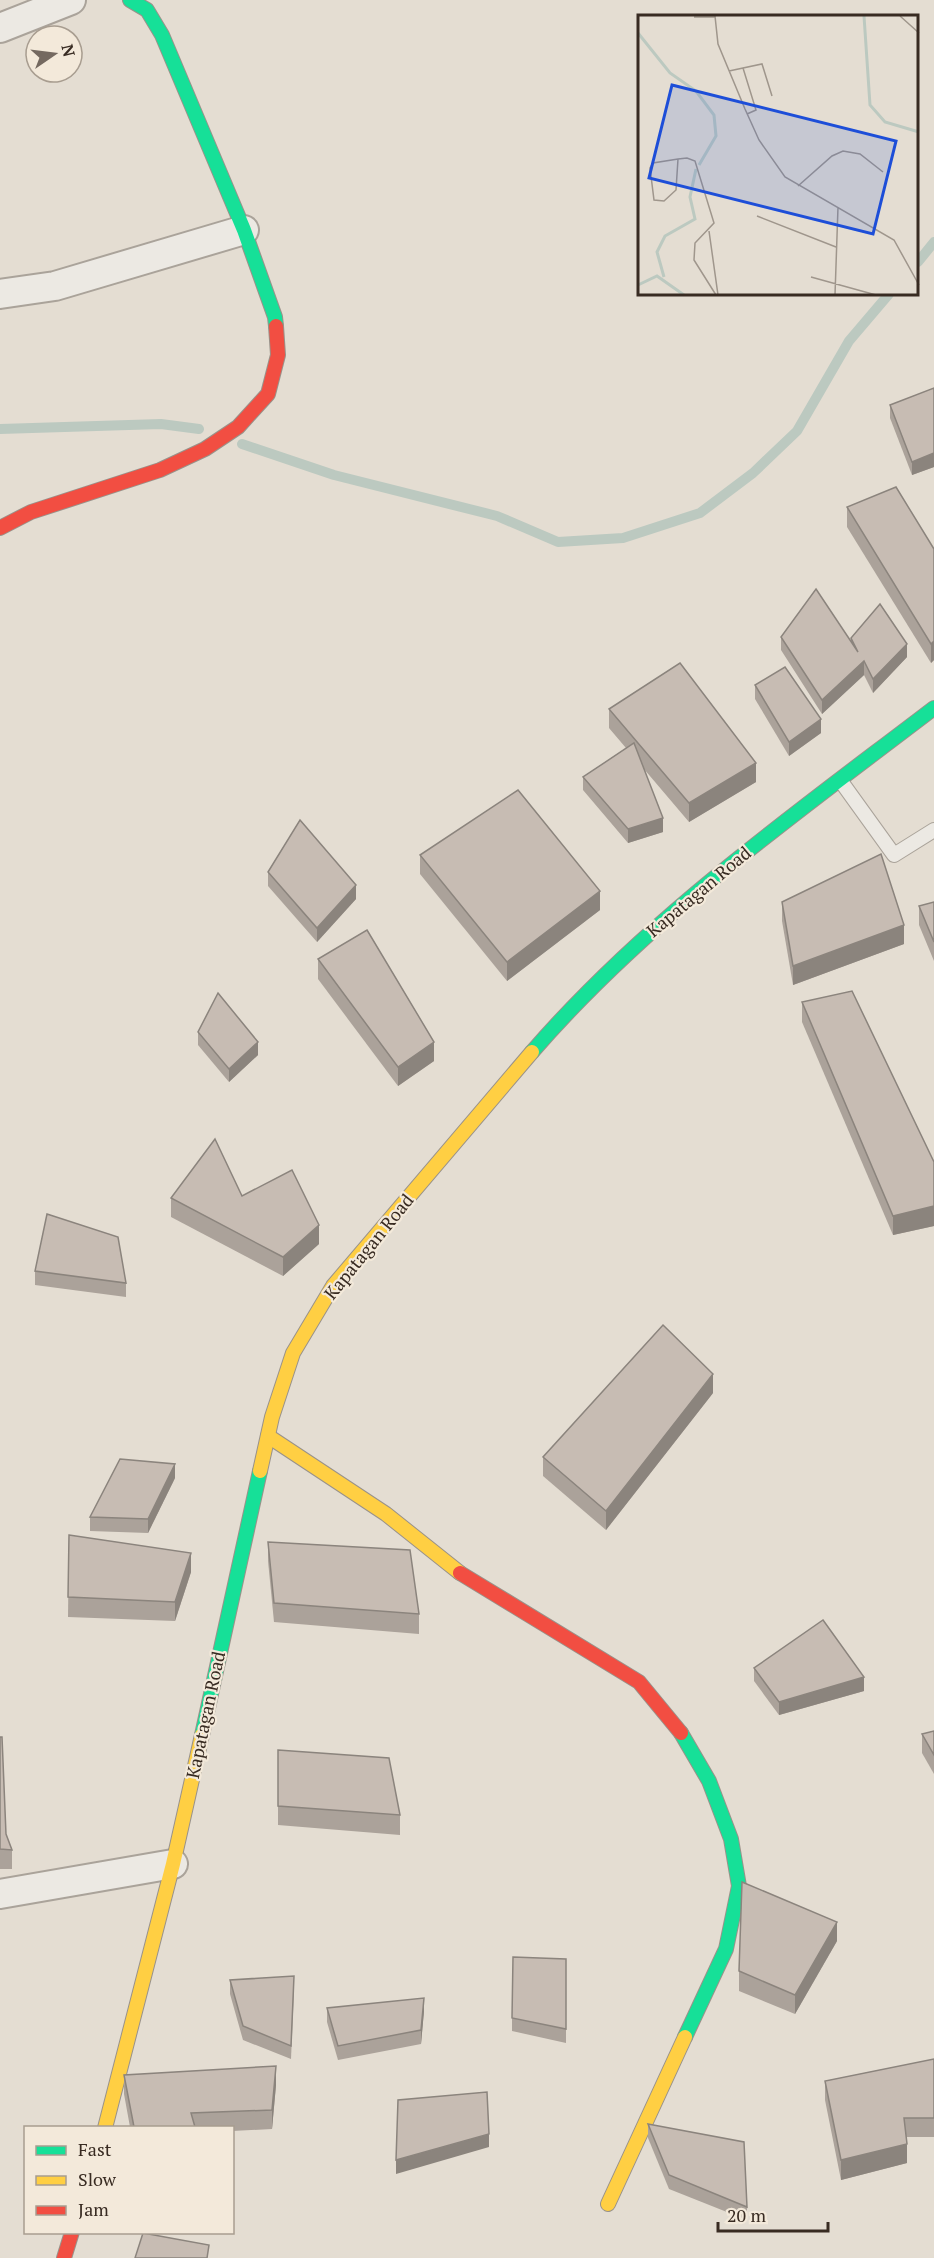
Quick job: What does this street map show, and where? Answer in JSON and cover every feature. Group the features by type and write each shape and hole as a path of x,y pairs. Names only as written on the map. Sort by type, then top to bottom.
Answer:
{"street":[{"path":"0,28 71,0"},
{"path":"0,528 31,512 160,470 205,449 238,427 268,394 278,355 275,317 244,230 162,35 147,10 130,0"},
{"path":"0,294 54,286 244,230"},
{"name":"Kapatagan Road","path":"105,2126 173,1863 272,1417 293,1353 333,1286 549,1033 624,958 703,885 934,708"},
{"path":"268,1436 386,1514 467,1580 639,1682 680,1732 709,1781 731,1839 740,1886 726,1948 608,2204"},
{"path":"0,1894 173,1863"},
{"path":"64,2258 71,2234"}],"lane":[{"path":"839,780 894,855 934,830"}],"building":[{"path":"934,388 934,453 912,462 890,405"},
{"path":"896,487 934,549 934,641 931,644 847,507"},
{"path":"816,589 858,652 851,638 880,604 907,644 873,679 864,661 822,700 781,637"},
{"path":"680,663 756,763 689,803 609,709"},
{"path":"785,667 821,719 789,742 755,685"},
{"path":"634,743 663,818 628,829 583,777"},
{"path":"518,790 600,891 507,962 420,855"},
{"path":"300,820 356,885 317,928 268,872"},
{"path":"881,854 904,925 793,966 782,902"},
{"path":"934,902 934,942 919,906"},
{"path":"367,930 434,1042 398,1067 318,959"},
{"path":"852,991 934,1162 934,1206 893,1216 802,1002"},
{"path":"218,993 258,1042 229,1069 198,1032"},
{"path":"215,1139 242,1196 292,1170 319,1225 283,1257 171,1198"},
{"path":"47,1214 118,1237 126,1283 35,1271"},
{"path":"663,1325 713,1374 606,1511 543,1457"},
{"path":"120,1459 175,1464 148,1519 90,1517"},
{"path":"69,1535 191,1553 175,1602 68,1597"},
{"path":"268,1542 410,1550 419,1614 274,1603"},
{"path":"823,1620 864,1677 779,1702 754,1668"},
{"path":"934,1731 934,1755 922,1734"},
{"path":"0,1737 2,1737 6,1834 12,1850 0,1849"},
{"path":"278,1750 389,1758 400,1815 278,1806"},
{"path":"742,1882 837,1922 795,1995 739,1971"},
{"path":"513,1957 566,1959 566,2029 512,2018"},
{"path":"294,1976 291,2046 243,2026 230,1980"},
{"path":"424,1998 421,2030 338,2046 327,2008"},
{"path":"934,2059 934,2118 904,2118 907,2144 841,2160 825,2081"},
{"path":"276,2066 272,2110 191,2113 195,2126 134,2126 124,2075"},
{"path":"487,2092 489,2134 396,2160 398,2100"},
{"path":"648,2124 744,2142 747,2207 669,2175"},
{"path":"143,2234 209,2245 207,2258 135,2258"}],"waterway":[{"path":"919,261 934,242"},
{"path":"242,444 334,475 497,516 558,542 623,538 700,513 753,473 797,431 849,341 887,296"},
{"path":"0,429 161,424 199,429"}],"traffic: fast":[{"path":"130,0 147,10 162,35 244,230 275,317 276,326"},
{"path":"532,1052 577,1003 673,912 776,829 934,708"},
{"path":"202,1735 260,1471"},
{"path":"681,1733 709,1781 731,1839 739,1886 726,1949 685,2037"}],"traffic: slow":[{"path":"260,1471 272,1417 293,1353 333,1286 532,1052"},
{"path":"268,1436 386,1514 460,1573"},
{"path":"106,2126 173,1864 202,1735"},
{"path":"608,2204 685,2037"}],"traffic: jam":[{"path":"0,528 31,512 160,470 205,449 238,427 268,394 278,355 276,326"},
{"path":"460,1573 639,1682 681,1733"},
{"path":"64,2258 71,2234"}]}
